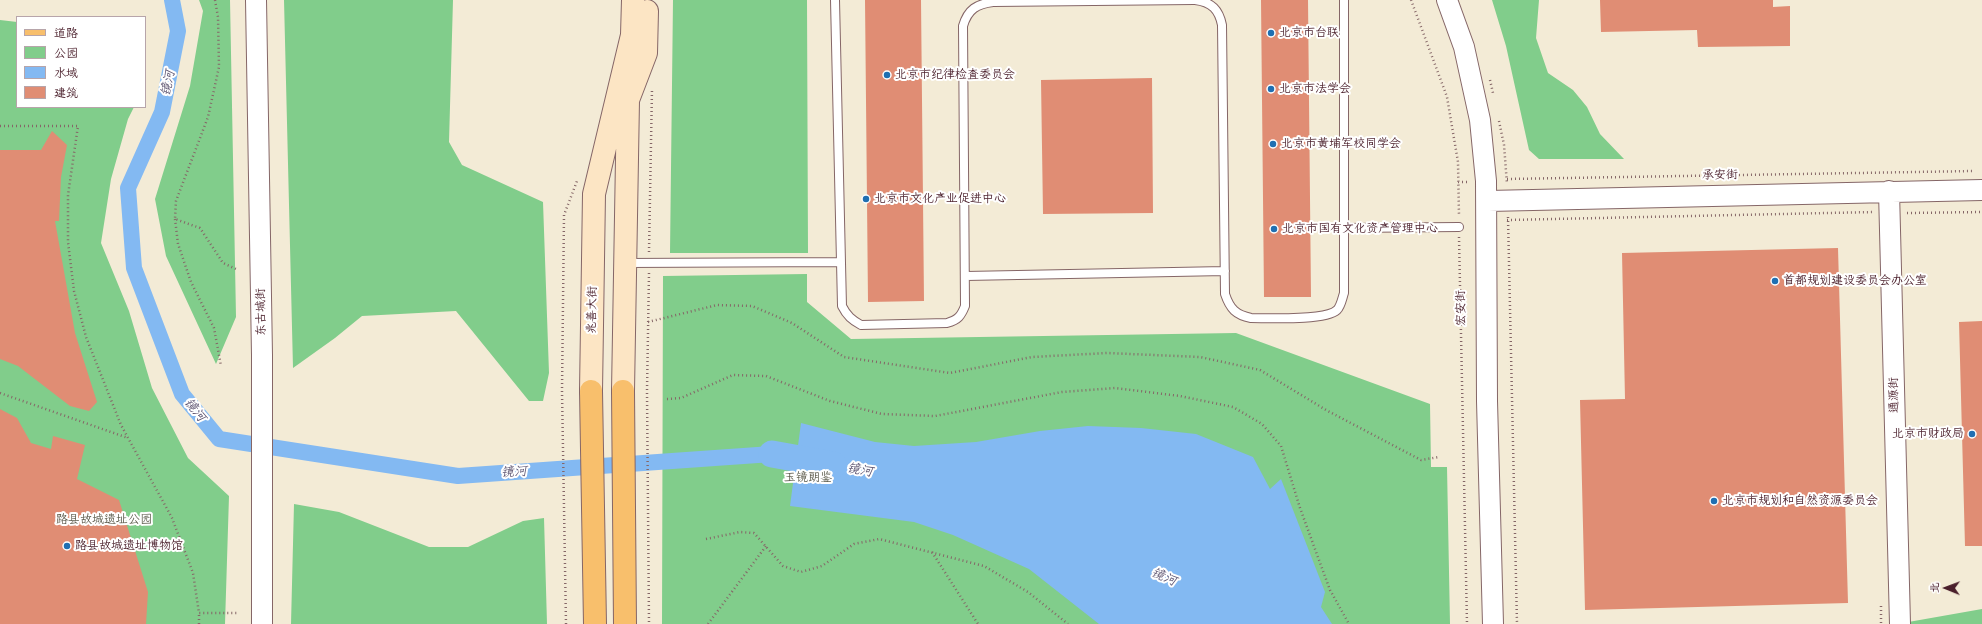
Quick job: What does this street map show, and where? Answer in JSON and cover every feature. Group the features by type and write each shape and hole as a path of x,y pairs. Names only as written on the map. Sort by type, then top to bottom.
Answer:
{"main road":[{"name":"兆善大街","path":"595,624 590,391 594,194 632,35 633,0"},
{"path":"625,624 623,391 628,100 646,53 648,0"}],"street":[{"name":"东古城街","path":"256,0 262,355 262,624"},
{"path":"1447,0 1464,47 1479,113 1486,181 1488,210 1487,401 1493,624"},
{"name":"承安街","path":"1488,210 1508,201 1982,190"},
{"name":"通源街","path":"1889,191 1900,624"}],"lane":[{"path":"835,0 842,306 846,314 852,320 861,325 947,324 955,321 962,315 965,306 966,276 963,26 966,16 972,8 982,4 1091,1 1206,1 1220,14 1222,25 1225,294 1233,311 1242,316 1251,318 1321,317 1330,315 1337,310 1341,304 1344,293 1344,0"},
{"path":"1344,228 1459,227"},
{"path":"625,263 841,262"},
{"path":"966,276 1225,271"}],"path":[{"path":"215,0 218,17 219,67 208,117 176,201 175,220 178,244 191,282 214,328 222,366"},
{"name":"宏安街","path":"1411,0 1448,97 1458,162 1467,624"},
{"path":"1489,77 1495,100"},
{"path":"649,624 647,391 653,92 651,84"},
{"path":"1498,115 1504,146 1508,201 1517,624"},
{"path":"0,126 78,126 68,195 68,242 74,291 86,337 99,374 128,438 172,518 193,573 199,613 199,624"},
{"name":"承安街","path":"1458,182 1982,171"},
{"path":"1459,215 1488,210 1508,220 1889,212 1916,214 1982,212"},
{"path":"175,220 200,228 223,263 236,270"},
{"path":"648,322 718,305 752,306 792,323 844,357 950,373 1032,357 1107,353 1200,357 1260,370 1326,410 1422,460 1440,457"},
{"path":"667,399 681,398 733,375 766,376 830,401 882,414 935,416 1062,392 1115,388 1180,396 1233,407 1262,424 1281,446 1300,508 1330,590 1349,624"},
{"path":"562,391 566,624"},
{"path":"0,393 128,438"},
{"path":"706,539 740,532 754,533 783,566 801,572 822,566 854,544 879,540 931,552 984,566 1028,592 1068,624"},
{"path":"708,624 766,546"},
{"path":"931,552 978,624"},
{"path":"199,613 237,614"}],"green space":[{"path":"199,0 230,0 236,317 216,364 166,256 155,199 190,86 203,11"},
{"path":"284,0 453,0 449,142 462,165 543,202 549,373 543,401 529,401 456,311 362,316 335,338 293,368"},
{"path":"673,0 807,0 808,253 670,253"},
{"path":"1492,0 1539,0 1536,38 1548,73 1573,90 1587,107 1600,134 1624,159 1539,159 1529,150 1506,46"},
{"name":"路县故城遗址公园","path":"0,20 16,22 16,108 134,108 128,119 111,179 101,243 129,311 152,388 188,458 229,496 225,624 0,624"},
{"name":"玉镜朗鉴","path":"807,274 807,302 851,339 1236,333 1430,404 1431,467 1447,467 1450,624 662,624 663,276"},
{"path":"294,504 339,512 429,547 468,547 523,521 544,518 547,624 291,624"},
{"path":"1982,609 1982,624 1897,624"}],"water":[{"path":"801,423 875,442 914,446 976,442 1040,431 1088,426 1141,428 1196,434 1253,457 1270,489 1281,479 1325,592 1321,607 1332,624 1099,624 1029,569 953,535 914,522 790,506"}],"building":[{"path":"865,0 921,0 924,301 868,302"},
{"path":"1261,0 1308,0 1311,297 1264,297"},
{"path":"1600,0 1773,0 1773,7 1790,6 1790,46 1698,47 1697,30 1601,32"},
{"path":"1152,78 1153,213 1043,214 1041,80"},
{"path":"52,131 67,145 61,177 59,221 55,221 75,333 97,402 89,411 70,406 18,366 0,359 0,150 41,150"},
{"name":"北京市规划和自然资源委员会","path":"1838,248 1848,603 1585,610 1580,400 1625,399 1622,253"},
{"name":"北京市财政局","path":"1982,321 1982,546 1965,546 1959,322"},
{"name":"路县故城遗址博物馆","path":"0,409 17,418 31,443 51,449 53,436 85,445 77,479 119,500 148,592 146,624 0,624"}],"waterway":[{"name":"镜河","path":"172,0 178,31 162,112 128,188 134,268 182,394 219,439 458,476 772,454"},
{"name":"镜河","path":"772,454 833,465"}],"place":[{"name":"北京市台联","path":"1271,33"},
{"name":"北京市纪律检查委员会","path":"887,75"},
{"name":"北京市法学会","path":"1271,89"},
{"name":"北京市黄埔军校同学会","path":"1273,144"},
{"name":"北京市文化产业促进中心","path":"866,199"},
{"name":"北京市国有文化资产管理中心","path":"1274,229"},
{"name":"首都规划建设委员会办公室","path":"1775,281"},
{"name":"北京市财政局","path":"1972,434"},
{"name":"北京市规划和自然资源委员会","path":"1714,501"},
{"name":"路县故城遗址博物馆","path":"67,546"}]}
